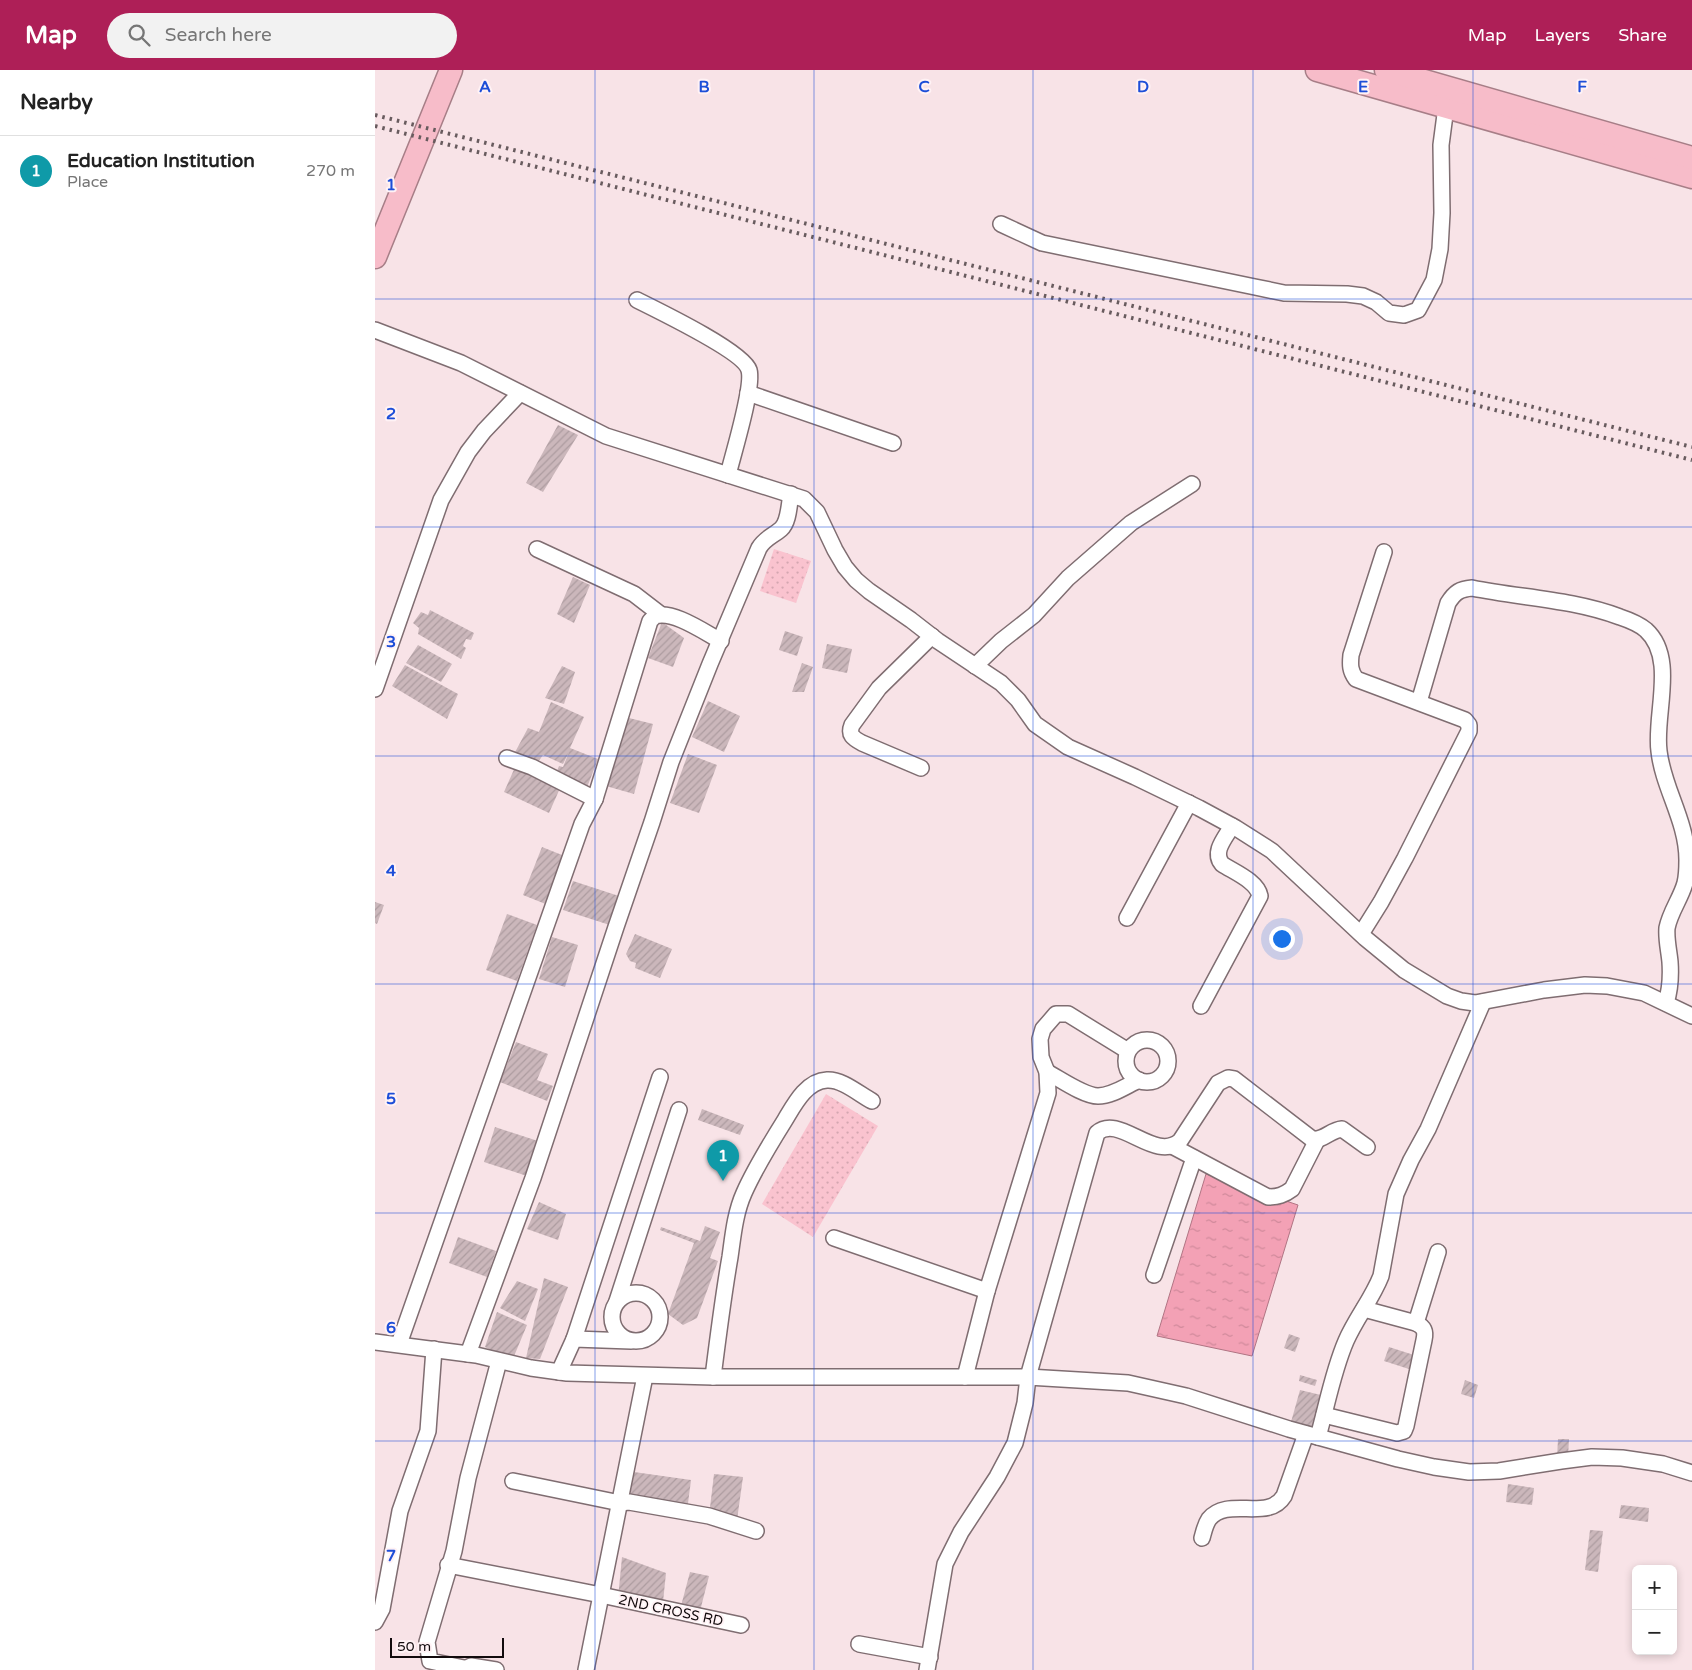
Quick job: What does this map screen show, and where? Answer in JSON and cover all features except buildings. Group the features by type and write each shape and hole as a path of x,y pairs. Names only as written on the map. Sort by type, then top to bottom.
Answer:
{"highway":[{"path":"375,258 451,70"},
{"path":"1317,70 1692,177"},
{"path":"1386,70 1692,158"}],"street":[{"path":"1001,224 1042,243 1284,293 1363,296 1376,302 1389,312 1404,315 1418,310 1434,280 1440,249 1442,213 1441,145 1446,107"},
{"path":"637,300 679,322 735,355 746,364 749,371 748,393 728,475"},
{"path":"375,330 461,363 606,436 804,498 817,512 835,550 845,567 856,580 932,636 1001,683 1015,696 1035,724 1049,736 1068,747 1135,776 1189,803 1232,826 1272,851 1361,934 1404,970 1447,996 1475,1003 1543,990 1585,985 1627,988 1644,992 1692,1016"},
{"path":"375,689 441,500 468,452 484,431 521,393"},
{"path":"748,393 893,442"},
{"path":"975,666 1001,641 1034,615 1068,578 1131,522 1193,484"},
{"path":"468,1354 533,1178 671,762 759,548 763,541 782,529 785,524 791,494"},
{"path":"537,549 634,594 660,614 676,617 721,640"},
{"path":"1361,934 1405,858 1469,731 1469,726 1465,720 1356,679 1351,673 1351,655 1383,552"},
{"path":"1419,702 1448,603 1454,594 1461,589 1472,588 1561,601 1602,610 1635,623 1647,631 1661,656 1663,682 1658,733 1659,750 1662,767 1677,807 1687,857 1685,883 1667,928 1670,980 1666,1003"},
{"path":"399,1344 572,851 582,824 595,799 650,621 660,614"},
{"path":"921,768 854,739 850,730 879,688 932,636"},
{"path":"507,758 595,799"},
{"path":"1127,918 1189,803"},
{"path":"1201,1006 1260,896 1255,886 1219,860 1217,854 1232,826"},
{"path":"1202,1538 1210,1518 1218,1512 1268,1508 1281,1502 1324,1415 1347,1339 1381,1276 1396,1194 1432,1120 1483,1002"},
{"path":"965,1377 987,1291 1048,1093 1047,1072 1041,1058 1040,1039 1043,1029 1056,1014 1068,1014 1128,1051"},
{"path":"1151,1040 1158,1042 1167,1052 1168,1066 1161,1078 1147,1082 1139,1080 1129,1072 1126,1065 1128,1051 1138,1041 1151,1040"},
{"path":"1047,1072 1087,1094 1096,1096 1115,1092 1139,1080"},
{"path":"559,1372 574,1339 660,1077"},
{"path":"859,1644 928,1664 945,1564 961,1532 997,1477 1015,1443 1025,1403 1028,1377 1097,1134 1102,1129 1111,1128 1162,1147 1172,1146 1180,1140 1218,1083 1228,1078 1234,1079 1309,1138 1317,1140"},
{"path":"713,1378 736,1218 743,1195 755,1169 796,1102 809,1087 827,1080 837,1082 871,1100"},
{"path":"602,1340 617,1301 679,1110"},
{"path":"1172,1146 1269,1197 1285,1195 1292,1190 1317,1140 1333,1131 1342,1129 1367,1146"},
{"path":"1154,1275 1194,1158"},
{"path":"834,1238 987,1291"},
{"path":"1416,1323 1438,1252"},
{"path":"574,1339 635,1341 643,1340 656,1332 661,1316 655,1300 640,1292 631,1292 617,1301"},
{"path":"1324,1415 1397,1433 1404,1431 1406,1426 1425,1334 1422,1326 1416,1323 1364,1309"},
{"path":"611,1315 615,1330 628,1340 635,1341"},
{"path":"375,1342 468,1354 559,1372 713,1378 1028,1377 1120,1382 1157,1389 1312,1436 1398,1459 1469,1472 1499,1471 1592,1458 1622,1458 1663,1464 1692,1473"},
{"path":"375,1622 382,1609 400,1511 428,1431 434,1349"},
{"path":"496,1670 471,1666 463,1669 430,1661 427,1642 453,1551 468,1478 499,1361"},
{"path":"585,1670 645,1376"},
{"path":"513,1481 620,1503 629,1502 709,1516 756,1531"},
{"name":"2ND CROSS RD","path":"448,1565 741,1625"}],"shaded area":[{"path":"774,549 811,561 796,603 760,591"},
{"path":"826,1094 878,1126 813,1237 762,1204"}],"water":[{"path":"1206,1174 1298,1205 1252,1356 1157,1336"}],"railway":[{"path":"375,115 1692,447"},
{"path":"375,126 1692,460"}],"place":[{"name":"Education Institution","path":"723,1181"}]}
